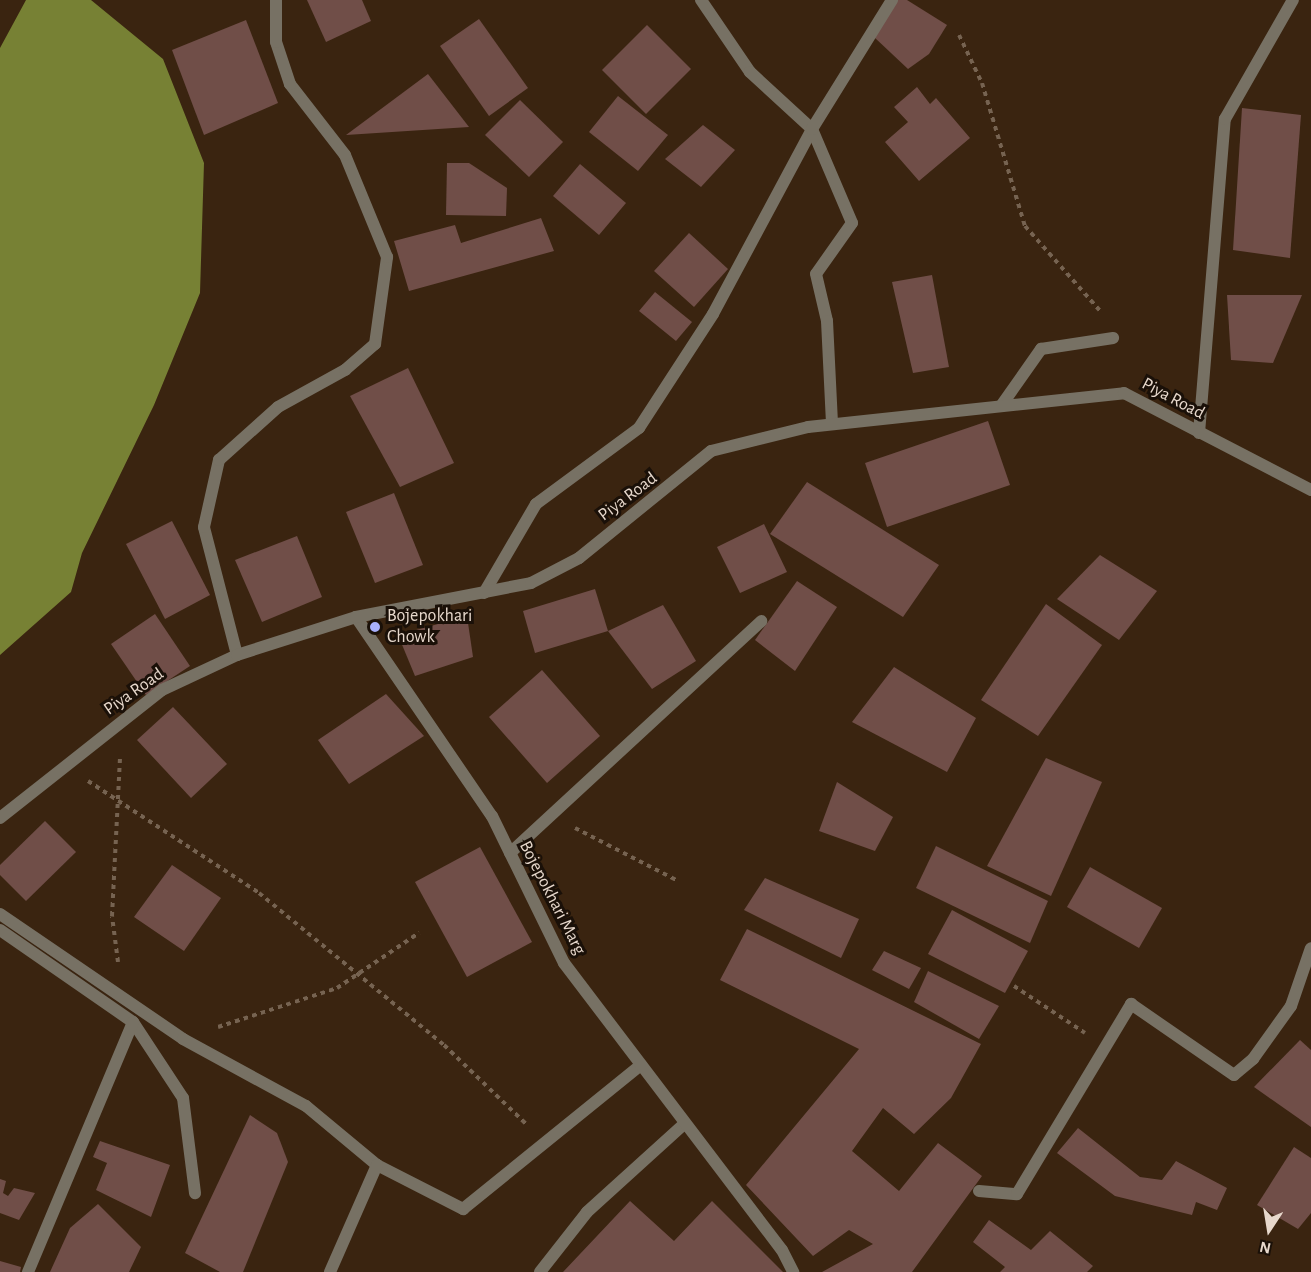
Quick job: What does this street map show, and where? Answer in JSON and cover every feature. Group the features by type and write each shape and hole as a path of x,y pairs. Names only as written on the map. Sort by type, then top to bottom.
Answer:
{"street":[{"path":"237,655 204,527 219,460 278,406 345,370 375,344 387,257 345,155 290,84 276,42 276,0"},
{"path":"701,0 750,72 812,129 852,223 816,274 827,321 831,424"},
{"path":"484,593 536,504 639,428 713,314 812,129 892,0"},
{"path":"1199,433 1225,119 1293,0"},
{"path":"1001,406 1041,349 1113,338"},
{"name":"Piya Road","path":"0,818 162,690 237,655 356,617 531,584 579,558 711,451 831,424 1124,393 1311,490"},
{"name":"Bojepokhari Marg","path":"356,617 492,816 564,963 783,1250 793,1272"},
{"path":"510,853 761,621"},
{"path":"0,914 183,1039 306,1106 377,1165 462,1209 641,1065"},
{"path":"0,930 133,1022 183,1098 195,1193"},
{"path":"979,1191 1017,1194 1108,1048 1131,1004 1234,1075 1253,1059 1291,1006 1311,948"},
{"path":"28,1272 133,1022"},
{"path":"540,1272 587,1212 685,1123"},
{"path":"330,1272 377,1165"}],"path":[{"path":"959,35 982,83 1025,226 1096,300 1113,338"},
{"path":"123,999 112,916 115,798 124,719"},
{"path":"64,767 259,893 444,1045 544,1141"},
{"path":"548,818 597,836 678,881"},
{"path":"183,1039 337,988 419,933"},
{"path":"1014,986 1108,1048"}],"shaded area":[{"path":"26,0 91,0 163,59 204,163 200,293 154,405 82,553 71,592 0,655 0,48"}],"building":[{"path":"307,0 362,0 371,21 326,42"},
{"path":"897,0 907,0 947,25 929,54 908,69 874,37"},
{"path":"479,19 528,88 489,116 440,46"},
{"path":"246,20 278,103 204,135 172,50"},
{"path":"647,25 691,69 646,114 602,70"},
{"path":"428,74 469,127 346,135"},
{"path":"917,87 930,104 936,98 970,138 919,181 885,142 908,122 894,107"},
{"path":"618,96 668,135 638,171 589,132"},
{"path":"520,100 563,142 529,177 485,135"},
{"path":"1242,108 1301,115 1290,258 1233,250"},
{"path":"703,125 735,150 701,187 665,159"},
{"path":"447,163 469,163 507,188 506,216 446,215"},
{"path":"580,164 626,203 599,235 553,196"},
{"path":"541,218 554,251 409,291 394,241 455,225 461,243"},
{"path":"689,233 728,269 694,307 654,271"},
{"path":"932,275 949,367 913,373 892,282"},
{"path":"655,292 692,322 676,341 639,311"},
{"path":"1227,295 1302,295 1273,363 1231,360"},
{"path":"408,368 454,463 400,487 350,396"},
{"path":"988,421 1010,485 887,527 865,463"},
{"path":"807,482 939,565 903,617 770,534"},
{"path":"394,493 423,565 375,583 346,512"},
{"path":"172,521 210,595 165,619 126,544"},
{"path":"764,524 787,572 740,593 717,547"},
{"path":"297,536 322,597 262,622 235,560"},
{"path":"1100,555 1157,591 1119,640 1057,599"},
{"path":"797,581 837,607 795,671 755,640"},
{"path":"595,589 608,631 535,653 523,611"},
{"path":"1046,604 1102,645 1038,736 981,700"},
{"path":"663,605 696,661 652,689 608,631"},
{"path":"155,614 190,666 146,695 111,644"},
{"path":"467,616 473,657 415,676 398,635"},
{"path":"894,667 976,718 947,772 852,722"},
{"path":"542,670 600,736 547,783 489,717"},
{"path":"386,694 424,736 349,784 318,740"},
{"path":"173,707 227,764 191,798 137,740"},
{"path":"1046,758 1102,782 1051,896 987,866"},
{"path":"837,782 893,817 875,851 819,831"},
{"path":"45,821 76,852 26,901 0,875 0,865"},
{"path":"936,846 1048,901 1030,943 916,888"},
{"path":"480,847 532,942 467,977 415,882"},
{"path":"172,865 221,898 184,951 134,917"},
{"path":"1090,867 1162,908 1139,948 1067,907"},
{"path":"765,878 859,919 841,958 744,910"},
{"path":"952,910 1028,951 1005,993 928,954"},
{"path":"747,929 981,1044 951,1098 914,1134 883,1108 852,1151 899,1191 938,1143 982,1176 912,1272 822,1272 873,1244 849,1230 813,1256 746,1185 859,1049 720,980"},
{"path":"884,951 921,968 909,989 872,970"},
{"path":"928,971 999,1006 979,1039 914,1002"},
{"path":"1300,1040 1311,1050 1311,1127 1254,1087"},
{"path":"250,1115 277,1133 288,1162 243,1272 220,1272 185,1253"},
{"path":"1078,1128 1140,1177 1162,1180 1176,1161 1227,1188 1217,1210 1196,1202 1192,1215 1115,1196 1057,1153"},
{"path":"100,1141 170,1165 151,1217 96,1190 107,1163 93,1157"},
{"path":"1294,1147 1311,1158 1311,1213 1298,1229 1257,1205"},
{"path":"0,1179 6,1181 3,1193 8,1196 14,1188 35,1193 19,1220 0,1213"},
{"path":"630,1201 674,1241 712,1201 783,1272 563,1272"},
{"path":"98,1204 141,1247 129,1272 50,1272 70,1228"},
{"path":"989,1220 1031,1250 1050,1231 1093,1266 1087,1272 1000,1272 1005,1267 973,1242"},
{"path":"0,1261 21,1267 20,1272 0,1272"}],"place":[{"name":"Bojepokhari Chowk","path":"375,627"}]}
